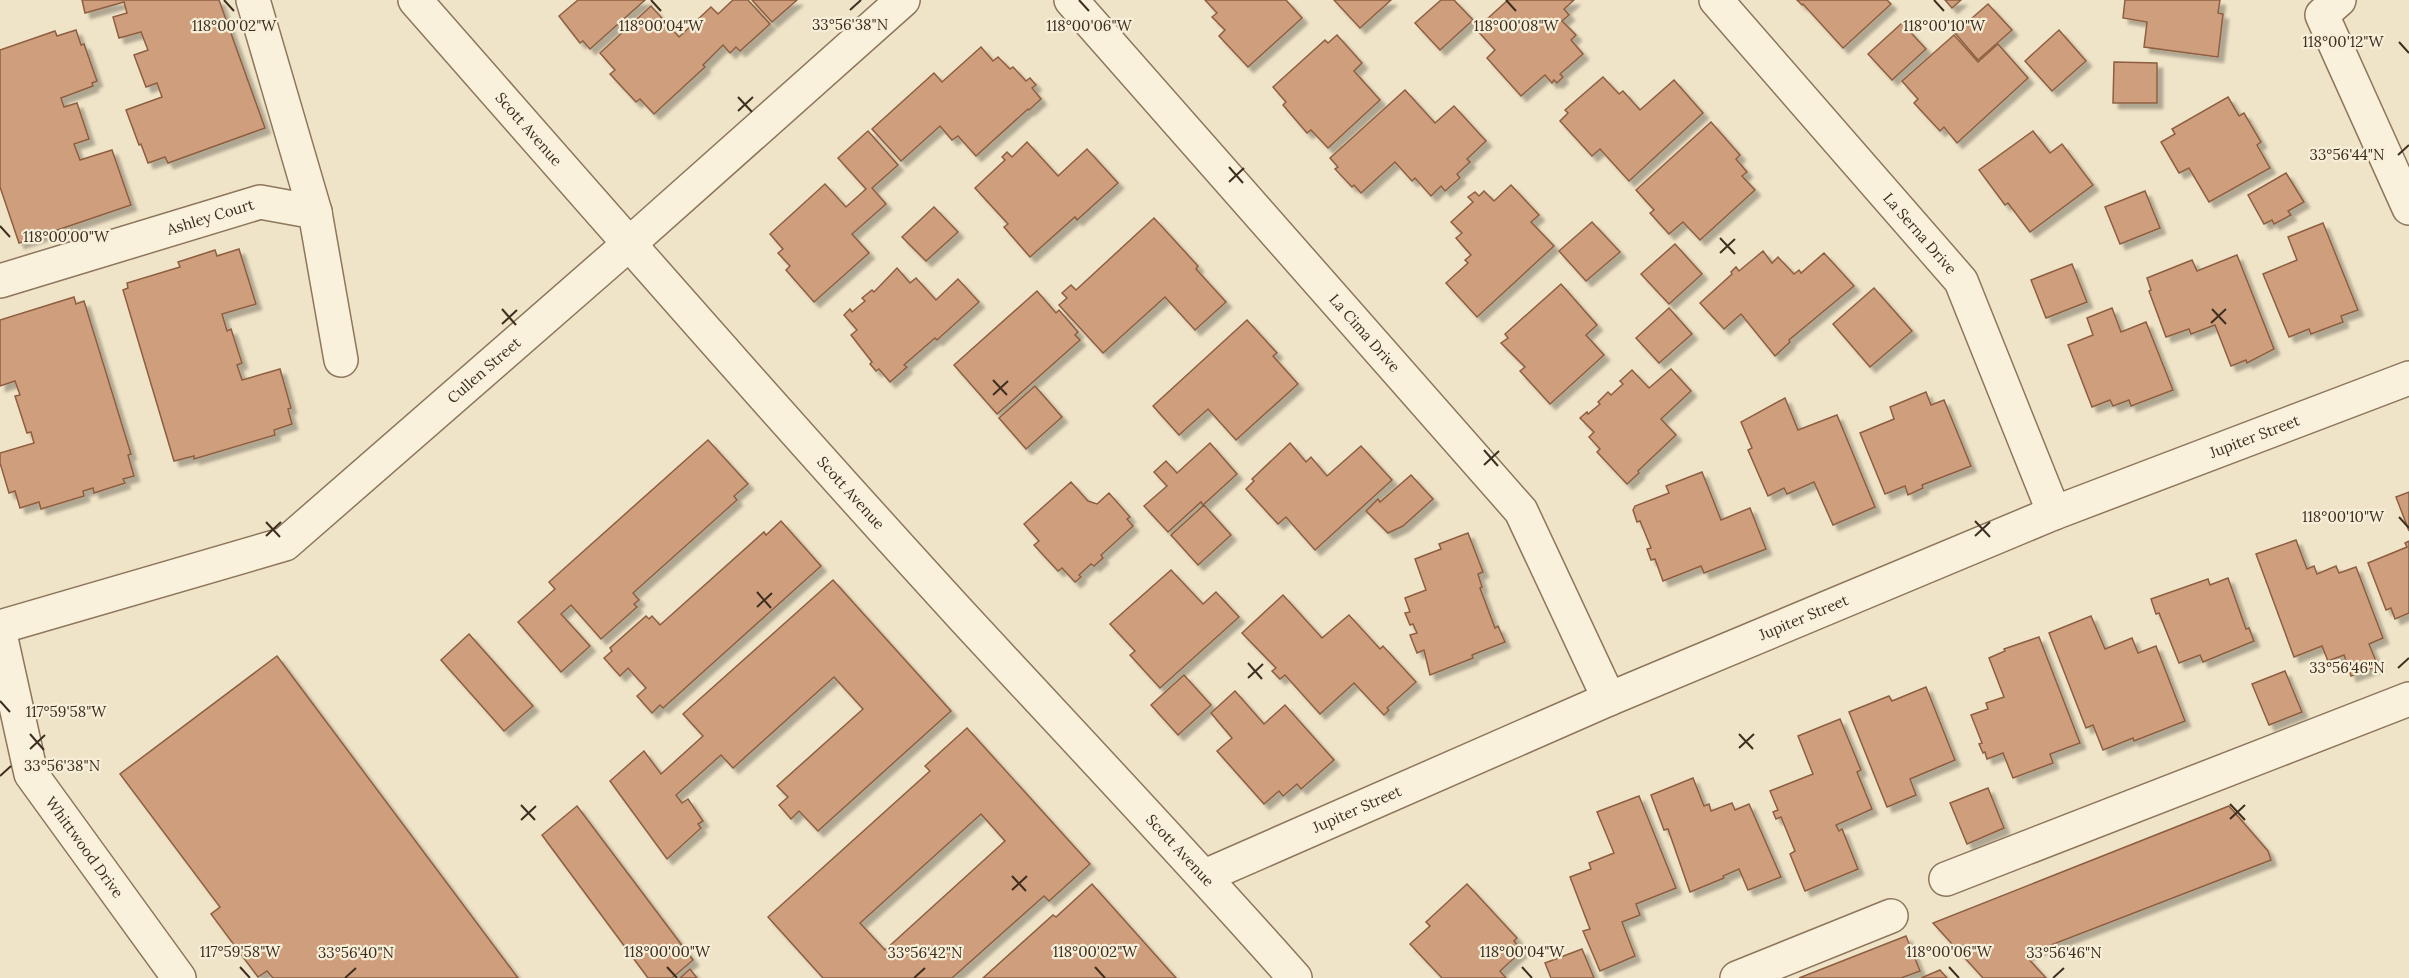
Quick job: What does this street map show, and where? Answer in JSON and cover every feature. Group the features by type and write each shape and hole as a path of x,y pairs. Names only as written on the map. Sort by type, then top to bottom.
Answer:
{"street":[{"path":"253,0 315,212 341,360"},
{"name":"Scott Avenue","path":"415,0 629,244 956,608 1205,876 1295,978"},
{"name":"Cullen Street","path":"0,627 285,544 629,244 903,0"},
{"name":"La Cima Drive","path":"1071,0 1521,511 1609,699"},
{"name":"La Serna Drive","path":"1716,0 1961,281 2054,513"},
{"path":"2339,0 2322,15 2409,208"},
{"name":"Ashley Court","path":"0,281 260,202 315,212"},
{"name":"Jupiter Street","path":"1205,876 1609,699 2054,513 2409,378"},
{"name":"Whittwood Drive","path":"0,634 31,774 180,978"},
{"path":"1946,879 2409,699"},
{"path":"1737,978 1891,916"}],"building":[{"path":"82,0 219,0 265,128 168,163 165,157 148,163 126,110 162,97 157,83 146,87 134,55 148,50 141,32 119,38 113,17 127,13 124,2 85,13"},
{"path":"578,0 645,0 590,49 583,41 580,43 559,16"},
{"path":"733,0 748,0 770,24 740,51 736,47 730,53 723,45 703,65 705,67 654,114 640,99 636,102 610,74 615,70 600,53 651,6 679,37 711,7 718,14"},
{"path":"752,0 797,0 772,22"},
{"path":"1205,0 1286,0 1302,18 1248,67 1219,36 1225,30 1212,17 1217,13"},
{"path":"1334,0 1391,0 1360,28"},
{"path":"1441,0 1454,0 1473,20 1440,50 1415,23"},
{"path":"1508,0 1574,0 1564,9 1569,15 1562,21 1576,35 1571,40 1583,54 1560,74 1563,77 1557,83 1554,80 1552,83 1545,75 1521,96 1487,58 1495,50 1476,29"},
{"path":"1797,0 1887,0 1891,4 1843,48"},
{"path":"1945,0 1961,0 1952,8"},
{"path":"2125,0 2220,0 2218,13 2223,14 2218,57 2144,47 2147,22 2123,18"},
{"path":"1988,4 2012,30 1978,60 1955,33"},
{"path":"1902,23 1926,49 1892,80 1868,54"},
{"path":"76,30 81,45 84,44 97,81 92,83 93,86 61,98 64,107 77,103 89,139 74,144 80,160 112,150 131,205 19,243 0,187 0,50 55,31 57,36"},
{"path":"2059,30 2086,61 2052,91 2025,61"},
{"path":"1337,35 1362,63 1354,71 1380,100 1328,148 1311,130 1307,133 1283,105 1286,102 1273,87 1325,40 1328,43"},
{"path":"1954,35 1978,62 1998,44 2028,78 1957,143 1944,127 1940,131 1914,103 1918,99 1902,81"},
{"path":"981,47 993,61 998,57 1010,69 1013,67 1026,81 1030,78 1036,85 1032,88 1041,99 976,156 958,136 952,140 940,126 901,161 872,129 934,73 942,82"},
{"path":"2114,62 2157,63 2157,103 2113,103"},
{"path":"1603,77 1619,94 1623,91 1640,110 1674,80 1703,113 1629,181 1600,149 1592,156 1560,121 1568,113 1565,110"},
{"path":"1405,90 1435,123 1454,106 1486,141 1467,159 1470,162 1457,174 1460,178 1445,191 1441,186 1431,196 1415,178 1412,181 1395,162 1361,193 1335,169 1338,167 1330,158"},
{"path":"2228,97 2239,116 2244,113 2261,142 2257,145 2270,168 2209,202 2189,168 2179,173 2161,142 2175,134 2172,129"},
{"path":"1711,122 1740,155 1736,159 1747,172 1742,176 1755,190 1700,240 1683,222 1669,234 1650,213 1654,210 1636,190"},
{"path":"868,131 898,165 872,188 886,204 852,234 869,253 814,302 786,270 790,266 778,253 783,249 770,234 825,184 846,207 866,189 838,158"},
{"path":"2033,131 2050,153 2062,144 2093,185 2030,232 2008,203 2005,205 1979,170"},
{"path":"1027,142 1058,176 1087,149 1118,183 1077,220 1075,217 1030,257 1004,227 1008,224 975,188 1005,160 1002,157 1007,152 1012,157"},
{"path":"2286,173 2304,202 2288,211 2291,215 2274,224 2272,220 2264,224 2248,195"},
{"path":"1511,185 1539,215 1531,222 1554,246 1477,317 1446,283 1468,263 1465,260 1471,255 1456,238 1462,233 1451,222 1473,202 1468,197 1475,192 1479,196 1484,191 1494,201"},
{"path":"2145,191 2160,228 2120,244 2105,207"},
{"path":"934,207 958,232 926,261 902,237"},
{"path":"1154,218 1198,266 1196,269 1226,302 1195,330 1165,297 1103,353 1059,305 1067,298 1062,293 1071,285 1076,290"},
{"path":"1592,222 1620,252 1586,281 1559,251"},
{"path":"2323,223 2358,310 2341,316 2343,322 2311,334 2309,329 2289,337 2263,274 2297,260 2288,237"},
{"path":"1675,244 1702,274 1669,304 1641,274"},
{"path":"239,249 256,304 222,314 227,331 231,329 242,363 237,365 242,380 280,369 291,408 288,409 292,424 274,430 275,435 194,459 194,456 174,461 123,290 128,288 127,283 180,267 178,262 215,250 217,256"},
{"path":"1763,251 1772,263 1778,257 1794,274 1799,270 1801,273 1824,253 1854,286 1789,340 1790,342 1775,356 1741,314 1724,329 1700,303 1732,274 1731,272 1736,267 1739,271"},
{"path":"2237,255 2274,349 2247,363 2246,360 2231,366 2215,325 2191,334 2189,329 2166,337 2149,291 2151,290 2147,278 2192,260 2197,271"},
{"path":"2072,264 2087,302 2046,318 2031,280"},
{"path":"897,268 910,283 916,278 936,300 958,279 979,302 937,340 935,338 904,365 907,367 890,382 879,369 876,371 870,364 872,362 851,335 857,330 844,315 850,309 852,312 865,301 862,298 872,290 874,292"},
{"path":"1561,284 1597,325 1586,335 1604,355 1550,404 1520,371 1525,367 1501,343 1508,338 1505,334"},
{"path":"1874,288 1912,331 1870,367 1833,324"},
{"path":"1037,291 1056,313 1059,310 1078,332 1075,335 1080,340 997,414 954,365"},
{"path":"74,297 76,304 84,301 131,454 128,455 134,476 123,479 125,483 94,493 93,488 83,491 84,496 41,509 39,502 20,508 15,491 9,493 0,463 0,453 34,443 31,432 27,433 15,396 20,395 15,381 0,386 0,320"},
{"path":"1669,308 1692,334 1659,363 1636,338"},
{"path":"2112,308 2121,332 2146,322 2173,390 2131,406 2129,400 2113,406 2110,400 2092,407 2068,345 2093,335 2087,318"},
{"path":"1247,320 1277,353 1273,356 1298,384 1236,440 1208,409 1179,435 1153,406"},
{"path":"1671,369 1691,391 1661,419 1676,435 1627,484 1597,452 1600,449 1589,437 1594,432 1580,418 1600,404 1598,402 1608,392 1611,395 1623,384 1620,381 1632,370 1649,388"},
{"path":"1035,386 1062,417 1026,449 999,418"},
{"path":"1926,392 1931,405 1944,400 1971,466 1922,485 1923,488 1908,495 1905,486 1885,494 1860,433 1894,419 1890,407"},
{"path":"1785,398 1798,430 1837,415 1875,507 1833,525 1814,482 1787,494 1784,488 1768,496 1748,450 1752,448 1741,422"},
{"path":"708,440 748,484 734,496 737,500 633,593 639,600 634,604 637,607 601,639 571,605 561,614 590,646 561,672 518,622 555,589 549,582"},
{"path":"1210,443 1237,474 1203,505 1201,502 1168,532 1144,506 1167,486 1154,472 1166,461 1177,473"},
{"path":"1290,443 1306,462 1311,457 1327,476 1361,446 1392,480 1315,550 1286,517 1278,524 1246,489 1254,481 1252,479"},
{"path":"1702,472 1721,520 1750,508 1766,549 1704,573 1701,566 1663,581 1655,559 1651,560 1647,549 1651,548 1633,510 1635,506 1669,493 1666,486"},
{"path":"1411,475 1433,499 1403,526 1388,533 1366,511 1378,499 1380,502"},
{"path":"1071,482 1088,501 1097,504 1109,493 1130,517 1127,519 1133,526 1101,555 1103,558 1094,566 1091,564 1079,575 1081,577 1075,582 1062,568 1058,571 1034,545 1039,541 1024,524"},
{"path":"2409,492 2409,531 2396,497"},
{"path":"1204,505 1231,535 1198,565 1171,535"},
{"path":"781,521 821,566 663,708 660,705 652,713 637,696 646,688 628,668 620,676 604,658 612,651 610,648 646,616 649,619 652,616 660,625 764,532 766,535"},
{"path":"1468,533 1483,572 1478,574 1482,587 1480,588 1495,628 1498,626 1505,642 1430,675 1424,650 1417,653 1410,635 1417,633 1413,624 1410,625 1405,613 1410,612 1405,598 1426,590 1415,559 1441,549 1439,544"},
{"path":"2296,540 2307,569 2314,566 2317,574 2336,566 2339,573 2356,567 2383,638 2369,644 2378,666 2351,676 2344,655 2328,661 2322,646 2294,657 2256,554"},
{"path":"2409,541 2409,613 2395,619 2391,608 2386,610 2368,563 2407,547 2405,543"},
{"path":"1171,570 1203,604 1216,592 1239,617 1160,688 1130,655 1135,651 1110,624"},
{"path":"2228,578 2246,629 2249,628 2254,641 2203,662 2200,655 2179,663 2151,599 2208,579 2210,585"},
{"path":"833,580 951,711 818,831 799,811 791,819 779,805 788,797 777,786 863,709 834,677 733,768 721,755 676,795 682,803 688,799 703,821 698,824 701,828 667,859 610,781 644,751 661,774 703,736 683,714"},
{"path":"1283,595 1322,638 1349,615 1380,649 1383,646 1416,682 1387,708 1389,710 1384,715 1354,683 1320,714 1285,675 1280,679 1272,671 1276,668 1242,633"},
{"path":"2091,616 2105,649 2132,638 2138,653 2156,646 2185,721 2134,741 2133,738 2103,750 2093,725 2086,728 2049,633"},
{"path":"469,634 533,706 504,731 441,660"},
{"path":"2039,637 2080,743 2050,754 2053,763 2013,778 2003,753 1987,759 1985,752 1983,753 1979,744 1982,743 1971,715 1988,709 1986,703 2004,697 1989,658 2005,651 2004,649"},
{"path":"277,656 518,978 273,978 267,971 258,977 211,914 220,907 120,774"},
{"path":"2285,671 2302,712 2269,725 2252,684"},
{"path":"1184,675 1211,705 1178,735 1151,705"},
{"path":"1926,687 1955,760 1910,779 1916,795 1887,807 1849,712 1889,696 1892,701"},
{"path":"1235,691 1264,724 1285,705 1334,760 1301,789 1297,784 1283,796 1279,791 1264,804 1217,751 1232,738 1211,713"},
{"path":"1840,719 1861,770 1857,772 1872,809 1836,825 1839,831 1842,829 1858,869 1805,891 1790,854 1795,851 1781,817 1776,819 1773,812 1778,810 1770,791 1813,774 1798,736"},
{"path":"967,728 1090,864 1049,901 1044,896 952,978 823,978 768,917 930,771 925,766","holes":["981,814 1005,841 885,950 860,923"]},
{"path":"1693,778 1704,806 1709,804 1711,811 1732,803 1735,810 1749,804 1781,877 1748,890 1739,869 1690,892 1668,829 1664,830 1651,795"},
{"path":"1988,788 2004,828 1967,844 1950,803"},
{"path":"1639,796 1676,888 1636,904 1640,915 1622,922 1635,956 1600,971 1583,931 1590,929 1570,877 1591,869 1589,863 1614,853 1597,812"},
{"path":"577,806 693,960 672,978 648,978 542,835"},
{"path":"2229,806 2268,851 2271,860 2025,955 2046,978 1983,978 1933,923"},
{"path":"1092,884 1176,978 983,978 1053,915 1056,917"},
{"path":"1467,884 1517,938 1514,941 1522,951 1500,971 1506,978 1442,978 1410,944 1430,926 1426,922"},
{"path":"1906,936 1920,971 1901,978 1799,978"},
{"path":"1582,949 1594,978 1551,978 1545,963"},
{"path":"690,969 697,978 680,978"},
{"path":"1940,970 1947,978 1921,978"}]}
